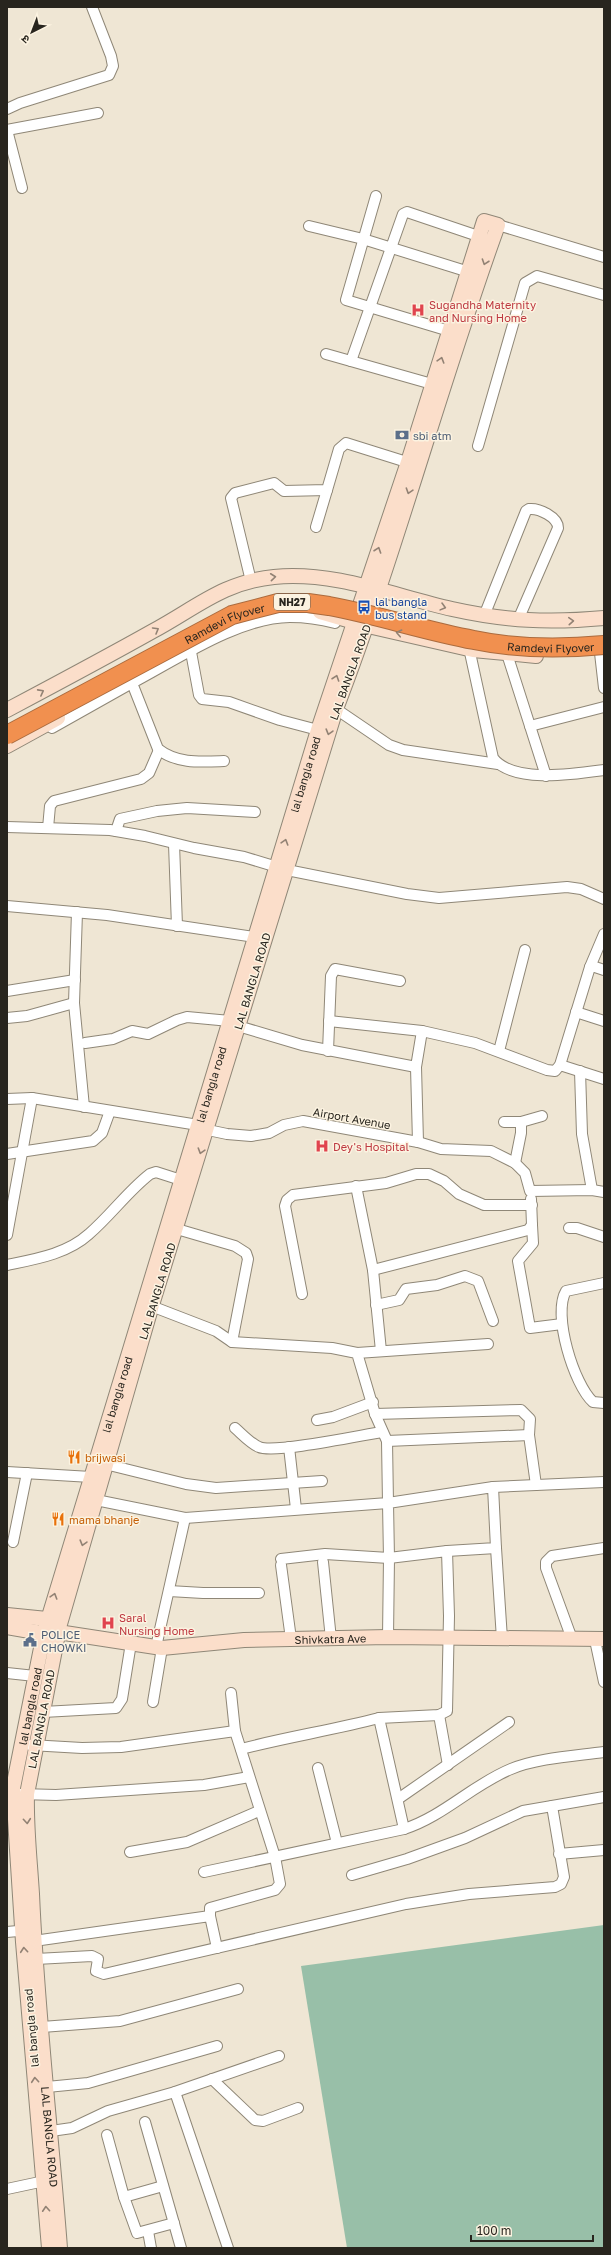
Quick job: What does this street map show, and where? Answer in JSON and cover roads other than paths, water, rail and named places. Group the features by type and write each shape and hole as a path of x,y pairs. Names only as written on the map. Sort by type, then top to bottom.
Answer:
{"highway":[{"name":"Ramdevi Flyover","path":"7,722 199,619 245,598 270,592 288,590 331,594 464,627 510,634 543,636 604,633"},
{"name":"Ramdevi Flyover","path":"7,735 211,625 255,608 278,603 308,602 474,640 512,646 603,650"}],"street":[{"path":"7,109 20,103 109,75 113,66 111,56 92,7"},
{"path":"22,188 7,130 98,113"},
{"path":"376,196 345,298 348,302 370,307 455,333"},
{"path":"350,361 403,214 408,212 486,239"},
{"path":"455,333 491,223 604,257"},
{"path":"309,226 363,239 390,249 469,272"},
{"path":"455,333 469,272 486,239"},
{"path":"478,446 525,283 537,276 604,295"},
{"name":"lal bangla road","path":"20,1794 12,1771 22,1744 35,1676 53,1629 91,1477 101,1463 148,1304 282,868 318,730 372,588 455,333"},
{"path":"326,354 438,386"},
{"path":"316,527 339,449 346,443 413,464"},
{"path":"251,580 232,495 274,483 284,491 327,490"},
{"path":"484,616 526,512 529,509 535,508 554,519 558,523 558,528 518,620"},
{"path":"7,710 154,631 223,589 251,580 274,577 322,577 484,616 518,620 568,621 604,618"},
{"path":"7,746 241,618 276,610 300,609 359,625"},
{"path":"7,754 132,683 233,631 275,619 289,617 313,618 359,625 469,648 507,654 558,656 603,650 604,688"},
{"name":"LAL BANGLA ROAD","path":"282,868 336,709 359,625"},
{"path":"469,648 493,758 498,764"},
{"path":"190,652 199,695 202,699 234,704 280,720 318,730"},
{"path":"507,654 546,776"},
{"path":"132,683 155,744 159,750 180,760 224,761"},
{"path":"530,726 604,708"},
{"path":"336,709 390,745 403,750 498,764 519,771 546,776 604,770"},
{"path":"48,828 50,806 54,801 141,779 149,773 159,750"},
{"path":"116,831 120,819 157,811 187,808 255,812"},
{"path":"7,827 116,831 244,857 282,868 407,894 439,898 567,887 581,889 604,899"},
{"path":"174,844 177,926"},
{"path":"7,906 77,912 260,938"},
{"path":"77,912 74,1003 84,1107"},
{"path":"329,1021 422,1031 475,1043 551,1071 555,1071 560,1065 590,967 604,934"},
{"path":"498,1051 526,950"},
{"path":"590,967 592,966 604,970"},
{"path":"328,1051 330,976 335,969 400,981"},
{"path":"7,991 75,980"},
{"path":"7,1018 27,1016 74,1003"},
{"path":"576,1012 604,1021"},
{"path":"85,1043 113,1039 132,1031 148,1034 177,1020 188,1017 234,1024 302,1045 328,1051 416,1067"},
{"path":"418,1142 416,1067 422,1031"},
{"path":"560,1065 604,1079"},
{"path":"580,1071 582,1134 592,1190"},
{"path":"7,1235 8,1214 32,1098"},
{"name":"Airport Avenue","path":"7,1099 32,1098 203,1127 238,1136 251,1136 269,1133 284,1125 304,1121 418,1142 441,1149 491,1150 515,1163 525,1173 530,1191 532,1204 533,1243 518,1261 530,1328 562,1324"},
{"path":"7,1154 93,1141 102,1133 110,1111"},
{"path":"504,1122 521,1122 542,1116"},
{"path":"515,1163 521,1134 521,1122"},
{"path":"7,1265 38,1259 64,1250 88,1235 150,1174 156,1172 186,1181"},
{"path":"302,1294 285,1206 287,1200 293,1195 386,1183 416,1174 428,1174 444,1181 459,1194 484,1205 532,1204"},
{"path":"356,1186 373,1270 381,1351"},
{"path":"530,1191 592,1190 604,1192"},
{"path":"373,1270 528,1230 532,1225"},
{"path":"172,1228 235,1246 246,1253 248,1259 232,1342"},
{"path":"569,1228 578,1228 604,1237"},
{"path":"376,1304 399,1300 406,1290 437,1285 465,1276 478,1281 493,1321"},
{"path":"604,1283 566,1292 562,1299 562,1324 569,1357 582,1388 593,1402 604,1403"},
{"path":"148,1304 216,1331 232,1342 332,1348 357,1353 488,1344"},
{"path":"357,1353 373,1402 375,1414 385,1437 389,1558 388,1637"},
{"path":"317,1420 333,1417 373,1402"},
{"path":"375,1414 521,1410 530,1419 529,1435 536,1485"},
{"path":"235,1428 258,1447 289,1447 385,1437 529,1435"},
{"path":"289,1447 296,1509"},
{"path":"101,1463 186,1484 216,1488 322,1481"},
{"name":"LAL BANGLA ROAD","path":"60,2248 49,2180 46,2132 47,2087 36,1959 30,1934 29,1837 20,1794 37,1747 43,1712 53,1629 96,1500 101,1463"},
{"path":"7,1472 91,1477"},
{"path":"13,1542 27,1473"},
{"path":"96,1500 185,1518 388,1503 493,1486 604,1482"},
{"path":"493,1486 502,1639"},
{"path":"153,1702 159,1648 169,1591 185,1518"},
{"path":"291,1639 281,1562 325,1554 389,1558 447,1551 496,1548"},
{"path":"572,1639 546,1568 546,1562 552,1556 604,1548"},
{"path":"241,1749 281,1738 328,1731 379,1718 445,1714 449,1708 449,1570 447,1551"},
{"path":"323,1562 331,1639"},
{"path":"169,1591 203,1593 259,1593"},
{"name":"Shivkatra Ave","path":"7,1615 53,1629 159,1648 244,1640 388,1637 599,1639"},
{"path":"7,1627 53,1629"},
{"path":"599,1639 604,1682"},
{"path":"43,1712 116,1708 122,1699 131,1643"},
{"path":"7,1673 35,1676"},
{"path":"217,1948 210,1916 210,1908 275,1890 279,1887 280,1880 275,1857 259,1811 235,1731 231,1692"},
{"path":"439,1715 448,1765"},
{"path":"379,1718 404,1829"},
{"path":"398,1799 509,1722"},
{"path":"22,1744 37,1747 121,1747 235,1731"},
{"path":"204,1872 404,1829 423,1823 452,1806 480,1784 512,1768 604,1752"},
{"path":"318,1768 337,1843"},
{"path":"20,1794 56,1795 204,1785 249,1777"},
{"path":"352,1875 407,1859 465,1838 523,1811 604,1797"},
{"path":"36,1959 92,1956 98,1959 96,1971 104,1974 406,1904 469,1894 555,1887 561,1884 564,1877 552,1806"},
{"path":"130,1852 187,1842 259,1811"},
{"path":"559,1854 604,1850"},
{"path":"7,1932 30,1934 210,1916"},
{"name":"lal bangla road","path":"30,1934 46,2132"},
{"path":"42,2027 120,2021 238,1988"},
{"path":"47,2087 88,2083 217,2046"},
{"path":"46,2132 72,2128 108,2111 175,2092 279,2056"},
{"path":"212,2079 256,2120 263,2121 298,2108"},
{"path":"175,2092 228,2248"},
{"path":"145,2122 181,2248"},
{"path":"106,2134 124,2197 137,2233 174,2223"},
{"path":"7,2189 49,2180"},
{"name":"lal bangla road","path":"49,2180 49,2248"},
{"path":"124,2197 163,2186"},
{"path":"148,2231 151,2248"}],"place":[{"name":"Sugandha Maternity and Nursing Home","path":"418,310"},
{"name":"sbi atm","path":"402,435"},
{"name":"lal bangla bus stand","path":"364,607"},
{"name":"Dey's Hospital","path":"322,1146"},
{"name":"brijwasi","path":"74,1457"},
{"name":"mama bhanje","path":"58,1519"},
{"name":"Saral Nursing Home","path":"108,1623"},
{"name":"POLICE CHOWKI","path":"30,1640"}]}
